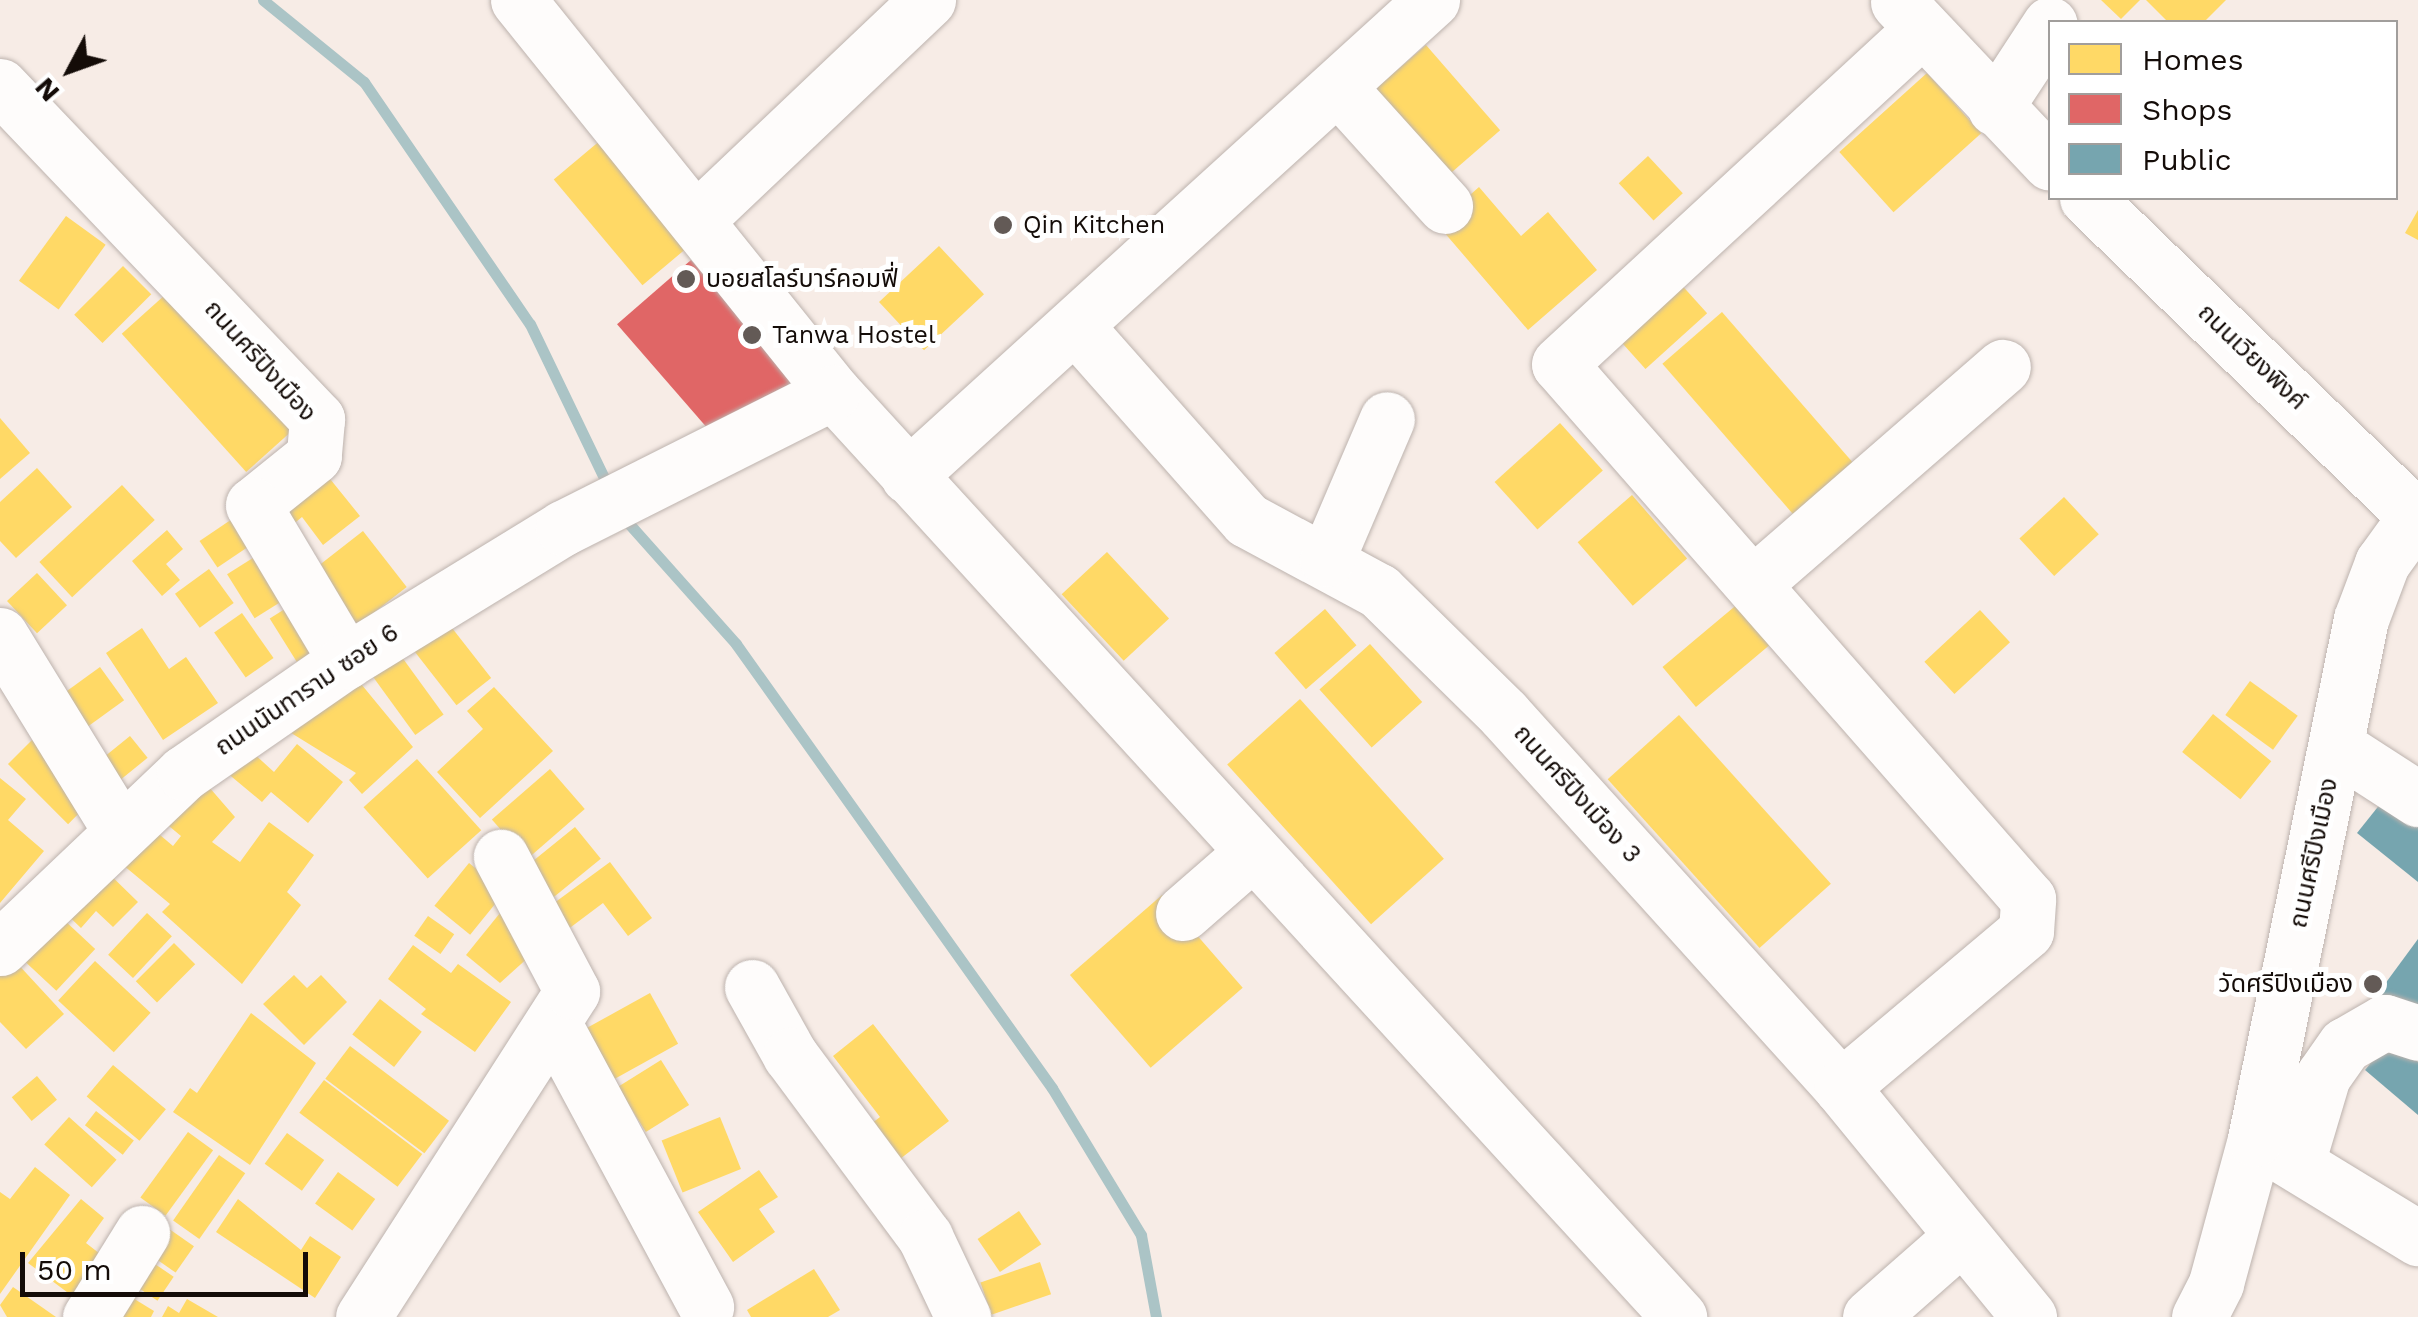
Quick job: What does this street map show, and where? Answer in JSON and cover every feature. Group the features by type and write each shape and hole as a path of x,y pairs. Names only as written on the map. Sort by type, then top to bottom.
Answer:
{"street":[{"path":"518,0 833,392 1679,1317"},
{"path":"696,220 928,0"},
{"path":"908,476 1077,328 1432,0"},
{"path":"1841,1087 2026,931 2028,899 1559,364 1909,14 2048,161"},
{"path":"1995,108 2048,28"},
{"name":"ถนนศรีปิงเมือง","path":"0,86 317,419 314,456 252,506 346,661"},
{"path":"1338,87 1445,206"},
{"name":"ถนนเวียงพิงค์","path":"2089,200 2417,515"},
{"name":"ถนนศรีปิงเมือง 3","path":"1077,328 1246,520 1327,559 1379,591 1504,714 1841,1087 2029,1317"},
{"path":"1754,584 2003,367"},
{"name":"ถนนนันทาราม ซอย 6","path":"0,948 184,773 346,661 563,528 833,392"},
{"path":"1327,559 1387,420"},
{"name":"ถนนศรีปิงเมือง","path":"2199,1317 2276,1151 2336,746 2362,620 2382,563 2417,515"},
{"path":"0,635 120,830"},
{"path":"2336,746 2418,798"},
{"path":"1184,914 1252,852"},
{"path":"364,1317 555,1026 572,991 501,857"},
{"path":"752,987 790,1054 925,1238 964,1317"},
{"path":"2418,1032 2385,1022 2346,1045 2276,1151 2418,1238"},
{"path":"555,1026 706,1307"},
{"path":"90,1317 142,1233"},
{"path":"1870,1317 1961,1237"}],"building: Homes":[{"path":"2101,0 2140,0 2121,19"},
{"path":"2146,0 2226,0 2206,20 2166,20"},
{"path":"1426,45 1500,130 1438,184 1364,99"},
{"path":"1927,73 1981,133 1894,212 1839,152"},
{"path":"602,139 691,245 642,285 554,179"},
{"path":"1648,156 1683,193 1654,221 1619,183"},
{"path":"1479,187 1521,236 1548,212 1597,270 1528,330 1437,224"},
{"path":"2418,210 2418,240 2405,233"},
{"path":"66,216 106,245 59,310 19,281"},
{"path":"939,246 984,294 924,350 879,302"},
{"path":"123,266 151,294 102,343 74,315"},
{"path":"1669,271 1707,313 1645,369 1607,327"},
{"path":"176,285 300,423 246,472 122,334"},
{"path":"1722,312 1854,464 1794,516 1662,364"},
{"path":"0,418 30,453 0,479"},
{"path":"1560,423 1603,471 1537,529 1495,482"},
{"path":"318,464 360,516 323,545 302,517 279,536 260,511"},
{"path":"37,468 72,507 16,558 0,541 0,502"},
{"path":"122,485 155,520 72,597 39,562"},
{"path":"1632,495 1687,558 1633,606 1578,542"},
{"path":"2064,497 2099,534 2054,576 2019,539"},
{"path":"241,513 259,540 217,567 200,541"},
{"path":"167,530 183,549 166,564 180,580 162,596 132,561"},
{"path":"363,531 407,587 348,633 305,577"},
{"path":"1107,552 1169,619 1124,661 1062,594"},
{"path":"261,553 289,597 255,618 227,574"},
{"path":"209,569 234,603 200,628 175,594"},
{"path":"37,573 67,605 37,633 7,601"},
{"path":"1746,597 1779,637 1696,707 1663,667"},
{"path":"296,602 323,645 297,662 270,618"},
{"path":"1325,609 1356,645 1306,689 1274,653"},
{"path":"1980,610 2010,642 1954,694 1924,662"},
{"path":"242,613 274,658 246,678 214,633"},
{"path":"445,619 491,678 457,705 410,646"},
{"path":"142,628 169,669 186,657 218,703 163,740 106,653"},
{"path":"1370,644 1422,702 1372,747 1319,690"},
{"path":"396,649 444,715 415,735 368,670"},
{"path":"100,667 124,700 82,731 58,698"},
{"path":"352,673 413,747 362,794 349,780 356,773 275,723"},
{"path":"2250,681 2298,716 2273,750 2225,715"},
{"path":"494,687 553,751 480,818 437,772 483,729 467,711"},
{"path":"1300,699 1444,859 1371,924 1227,765"},
{"path":"2213,714 2271,761 2240,799 2182,752"},
{"path":"1679,715 1831,884 1760,948 1608,779"},
{"path":"130,736 148,758 112,787 94,765"},
{"path":"32,740 92,800 68,824 8,764"},
{"path":"241,742 274,772 297,744 343,782 308,823 271,792 262,802 220,767"},
{"path":"417,759 481,830 428,879 363,807"},
{"path":"550,769 585,809 527,860 492,820"},
{"path":"196,772 235,817 212,842 240,862 269,822 314,855 287,892 301,905 242,984 162,912 170,904 117,860 147,824 173,846 181,836 152,812"},
{"path":"0,778 26,799 8,820 44,851 0,903"},
{"path":"575,827 601,859 553,898 527,866"},
{"path":"610,862 652,918 628,936 603,903 567,930 550,906"},
{"path":"98,863 138,902 113,927 96,911 81,928 57,905"},
{"path":"469,863 505,892 470,935 434,906"},
{"path":"1162,895 1243,988 1151,1068 1070,975"},
{"path":"147,913 172,936 133,978 108,955"},
{"path":"500,913 541,946 500,983 466,955"},
{"path":"428,916 454,934 440,954 414,936"},
{"path":"63,919 95,949 56,991 24,961"},
{"path":"174,943 195,964 157,1002 136,981"},
{"path":"413,945 451,973 458,964 511,1002 475,1052 421,1014 426,1009 388,979"},
{"path":"15,961 64,1014 26,1049 0,1022 0,974"},
{"path":"95,961 151,1013 114,1052 58,1000"},
{"path":"294,975 307,988 321,975 347,1002 304,1045 263,1004"},
{"path":"650,993 678,1044 609,1082 581,1031"},
{"path":"380,999 422,1032 394,1067 352,1034"},
{"path":"251,1013 316,1063 250,1165 173,1112 190,1088 197,1093"},
{"path":"873,1024 949,1121 891,1166 863,1130 880,1117 833,1056"},
{"path":"350,1046 449,1121 424,1153 325,1079"},
{"path":"661,1060 689,1105 646,1132 618,1087"},
{"path":"113,1065 166,1109 140,1141 87,1096"},
{"path":"37,1076 57,1100 32,1121 12,1097"},
{"path":"324,1080 422,1154 398,1187 299,1113"},
{"path":"96,1111 134,1141 123,1155 85,1125"},
{"path":"69,1117 117,1160 92,1187 44,1144"},
{"path":"720,1117 741,1169 683,1193 662,1141"},
{"path":"188,1132 213,1150 165,1216 140,1198"},
{"path":"287,1133 324,1160 302,1191 265,1164"},
{"path":"219,1155 245,1173 199,1239 173,1221"},
{"path":"35,1167 70,1195 0,1294 0,1192 10,1199"},
{"path":"759,1170 778,1197 759,1209 775,1232 733,1262 698,1212"},
{"path":"338,1172 375,1199 352,1231 315,1204"},
{"path":"81,1199 104,1218 86,1243 113,1264 83,1304 28,1263"},
{"path":"238,1199 301,1250 310,1236 341,1257 315,1298 216,1232"},
{"path":"1019,1211 1041,1244 1000,1272 978,1239"},
{"path":"162,1224 194,1246 176,1273 144,1250"},
{"path":"143,1256 174,1277 157,1301 127,1280"},
{"path":"1040,1262 1051,1294 992,1315 980,1283"},
{"path":"814,1269 840,1310 828,1317 751,1317 747,1310"},
{"path":"13,1287 56,1317 7,1317 0,1305"},
{"path":"118,1289 154,1311 151,1317 101,1317"},
{"path":"187,1299 218,1317 162,1317 168,1306 179,1313"}],"building: Shops":[{"path":"691,260 795,379 721,444 617,324"}],"building: Public":[{"path":"2385,798 2418,825 2418,882 2357,833"},
{"path":"2418,939 2418,1022 2379,992"},
{"path":"2390,1039 2418,1062 2418,1115 2365,1070"}],"waterway":[{"path":"263,0 364,82 530,324 608,486"},
{"path":"623,517 736,644 1052,1088 1141,1235 1156,1317"}],"place":[{"name":"Qin Kitchen","path":"1003,225"},
{"name":"บอยสโลร์บาร์คอมฟี่","path":"686,279"},
{"name":"Tanwa Hostel","path":"752,335"},
{"name":"วัดศรีปิงเมือง","path":"2373,984"}]}
